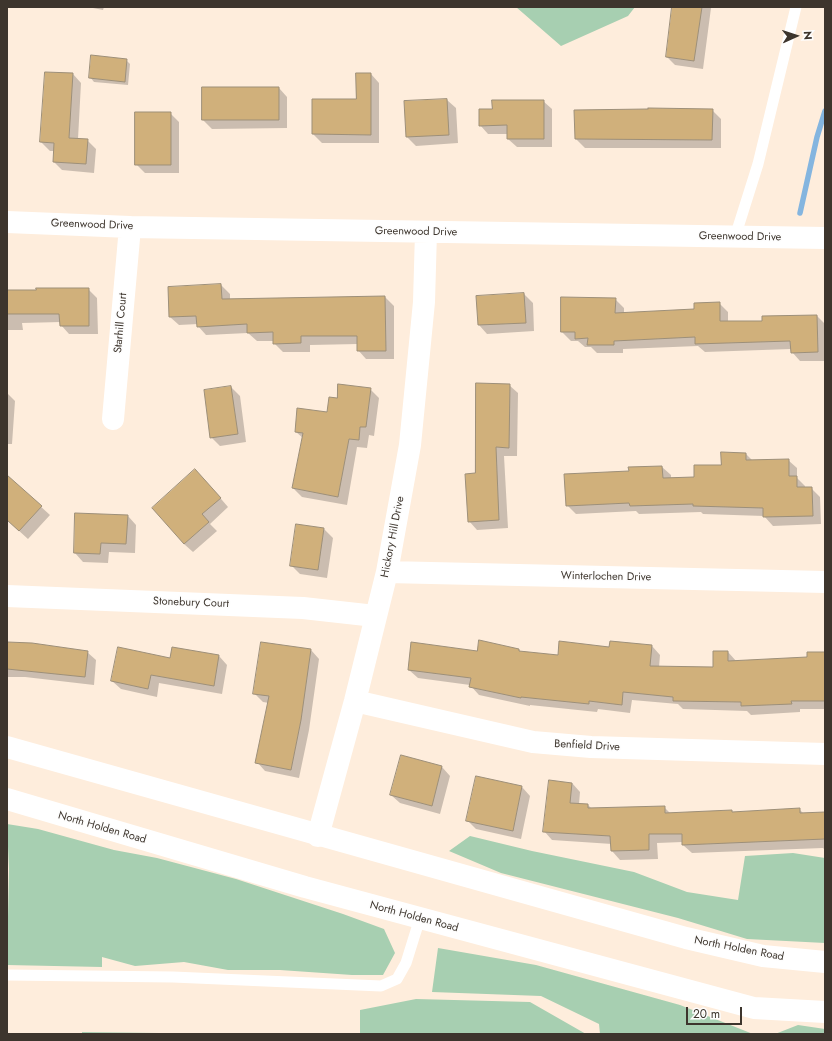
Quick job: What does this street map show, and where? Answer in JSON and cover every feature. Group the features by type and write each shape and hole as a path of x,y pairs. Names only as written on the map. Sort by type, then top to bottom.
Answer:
{"street":[{"name":"Greenwood Drive","path":"7,222 130,227 825,238"},
{"name":"Starhill Court","path":"113,419 130,227"},
{"name":"Hickory Hill Drive","path":"318,836 355,701 387,572 410,445 424,302 426,232"},
{"name":"Winterlochen Drive","path":"387,572 825,582"},
{"name":"Stonebury Court","path":"7,596 303,608 375,616"},
{"name":"Benfield Drive","path":"355,701 533,742 591,747 825,754"},
{"name":"North Holden Road","path":"7,747 318,836 686,938 763,956 825,962"},
{"name":"North Holden Road","path":"7,800 305,887 754,1008 825,1012"}],"lane":[{"path":"736,237 758,164 796,7"},
{"path":"7,975 173,977 381,986 397,978 406,963 420,918"}],"green space":[{"path":"516,7 635,7 628,16 561,46"},
{"path":"7,824 38,829 114,850 157,858 236,879 343,914 384,929 395,953 383,975 352,975 280,970 228,970 184,962 135,966 102,957 102,967 7,965 9,869"},
{"path":"470,836 532,851 634,872 687,892 738,900 745,856 793,853 825,858 825,943 747,939 678,918 501,873 449,851"},
{"path":"438,948 536,965 680,1005 753,1034 600,1034 599,1024 541,996 432,992"},
{"path":"416,999 530,1002 586,1034 360,1034 360,1010"},
{"path":"798,1025 825,1029 825,1034 775,1034"},
{"path":"82,1032 159,1033 159,1034 82,1034"}],"building":[{"path":"672,7 702,7 694,61 666,57"},
{"path":"91,55 127,59 125,82 89,78"},
{"path":"45,72 73,73 69,138 88,139 86,164 53,162 54,143 40,142"},
{"path":"356,73 371,73 371,135 312,134 312,99 356,99"},
{"path":"202,87 279,87 279,120 202,120"},
{"path":"447,99 449,135 406,137 404,101"},
{"path":"492,100 544,100 544,139 507,139 507,125 479,126 479,109 492,109"},
{"path":"648,108 713,109 712,140 575,139 574,110"},
{"path":"135,112 171,112 171,165 135,165"},
{"path":"221,284 222,299 385,296 386,351 357,351 357,336 301,336 301,343 273,344 273,332 247,333 247,324 197,327 196,316 169,317 168,287"},
{"path":"36,288 89,288 89,326 60,326 59,314 7,314 7,290 36,290"},
{"path":"524,293 526,323 478,325 476,296"},
{"path":"561,297 616,298 615,313 694,309 694,303 720,302 720,321 762,321 762,316 817,315 818,352 791,353 790,341 695,344 695,337 614,341 614,345 587,345 588,338 575,339 575,332 561,332"},
{"path":"476,383 510,384 509,448 496,447 499,520 468,522 465,474 475,473"},
{"path":"338,384 371,388 366,427 360,427 359,440 349,439 338,497 292,488 303,433 295,432 297,408 327,412 329,397 337,398"},
{"path":"231,386 238,434 210,438 204,390"},
{"path":"721,452 746,453 746,460 789,459 789,476 797,476 797,487 812,487 813,516 763,517 763,508 693,506 693,504 630,506 629,503 566,506 564,474 629,471 628,467 662,466 663,478 694,477 694,465 721,465"},
{"path":"195,469 221,498 202,514 209,522 184,544 152,508"},
{"path":"7,475 42,506 19,531 7,520"},
{"path":"75,513 128,515 126,544 101,543 100,554 74,553"},
{"path":"296,524 324,528 318,570 290,566"},
{"path":"479,640 519,649 519,651 558,655 559,641 609,647 610,641 652,645 650,666 713,667 713,651 728,651 728,661 807,657 807,652 825,652 825,701 791,701 792,704 741,706 741,702 673,701 673,697 623,692 622,705 589,701 589,704 521,698 469,687 471,678 408,670 411,642 477,651"},
{"path":"7,642 32,643 88,651 85,677 7,669"},
{"path":"261,642 311,649 301,720 291,770 255,763 269,696 253,694"},
{"path":"118,647 170,658 172,647 219,655 214,686 151,675 148,689 111,681"},
{"path":"401,755 442,766 432,806 390,795"},
{"path":"476,776 522,786 513,831 466,821"},
{"path":"549,780 572,783 570,803 588,804 588,808 665,806 665,813 732,810 732,812 800,808 800,813 825,812 825,839 682,845 682,834 649,834 649,850 611,851 610,836 543,832"}],"waterway":[{"path":"800,213 817,137 825,111"}]}
